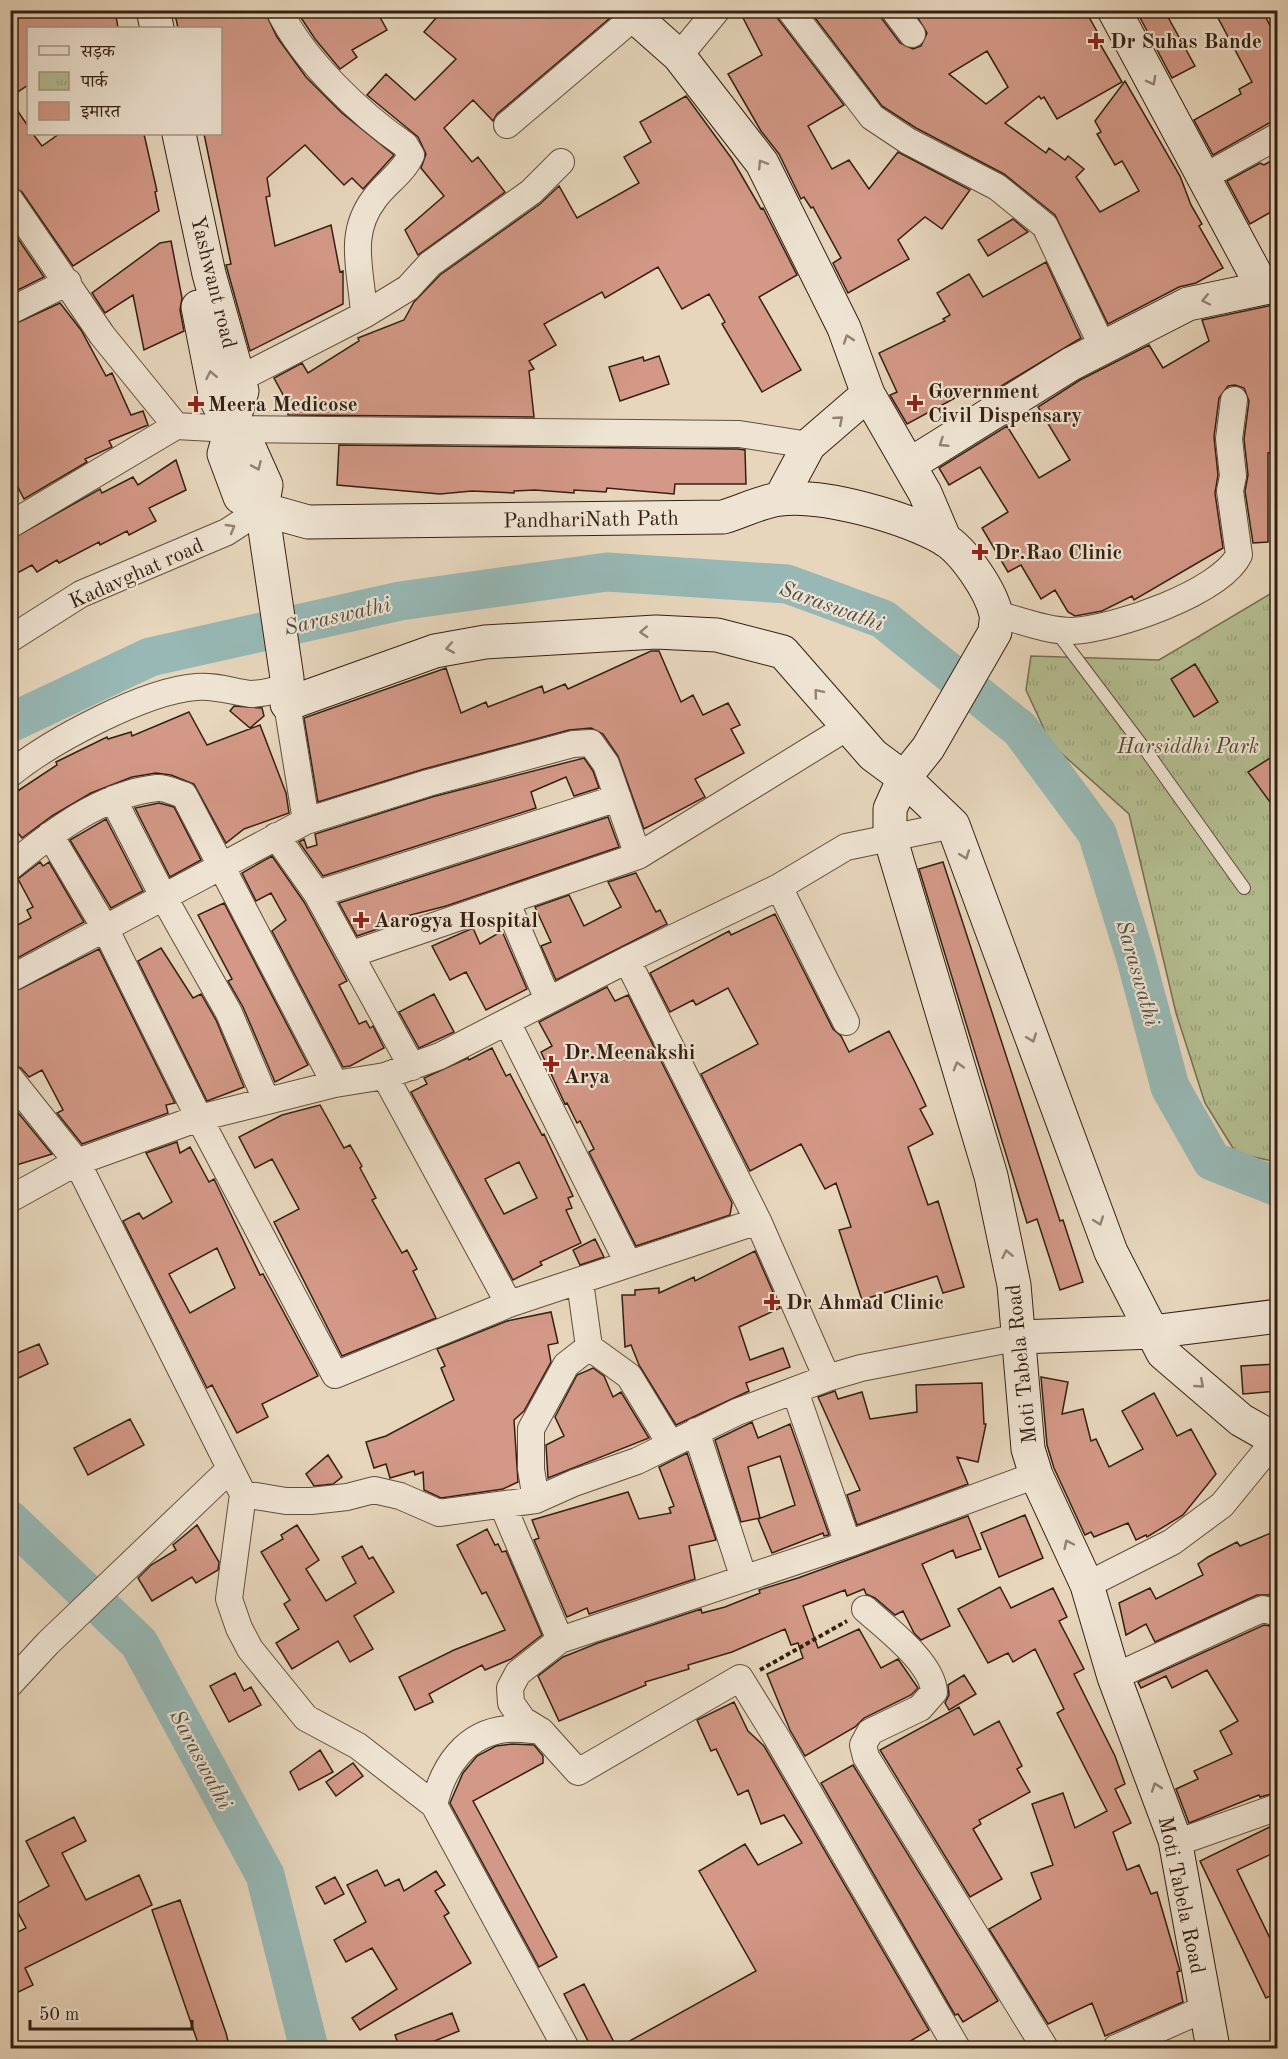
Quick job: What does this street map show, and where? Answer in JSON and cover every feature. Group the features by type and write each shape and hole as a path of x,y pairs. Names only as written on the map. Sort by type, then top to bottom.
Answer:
{"main road":[{"path":"135,10 139,27"},
{"path":"153,10 157,27"},
{"path":"909,465 1012,399 1188,304 1270,286 1203,177 1114,10"},
{"path":"631,14 679,56 762,163 844,327 868,394 925,493 945,540 973,569 995,623 928,748 904,778 890,823"},
{"path":"161,135 216,399 231,429"},
{"name":"Yashwant road","path":"179,135 209,274 242,390 231,429"},
{"path":"868,394 809,445 780,499 843,505 892,517 945,540"},
{"name":"PandhariNath Path","path":"231,429 224,454 229,474 240,497 262,509 308,522 723,517 780,499"},
{"path":"262,509 287,691 435,651 486,642 656,632 717,635 783,652 846,728 873,755 904,778 945,816"},
{"path":"928,748 945,816 1111,1252 1162,1353 1241,1420 1276,1441"},
{"name":"Moti Tabela Road","path":"873,755 890,823 991,1176 1014,1286 1028,1449 1036,1475 1087,1585 1114,1677 1176,1843 1213,2049"},
{"path":"1020,1337 1152,1332 1278,1316"}],"street":[{"path":"279,10 310,56 352,101 405,145 411,154 402,169 362,215 356,253 362,277 364,315"},
{"path":"679,56 717,10"},
{"path":"790,10 872,117 908,141 997,187 1044,226 1103,348"},
{"path":"894,10 912,34"},
{"path":"507,125 631,14"},
{"path":"1203,177 1278,136"},
{"path":"239,379 364,315 408,288 430,264 531,192 561,162"},
{"path":"10,200 69,282 102,335 176,426"},
{"path":"10,311 69,282"},
{"path":"995,623 1072,631 1097,627 1158,610 1221,576 1235,563 1239,555 1232,510 1229,440 1234,400"},
{"path":"10,525 176,426 231,429 739,434 809,445"},
{"name":"Kadavghat road","path":"10,639 81,594 226,532 262,509"},
{"path":"10,774 63,740 160,694 197,687 251,694 287,691 306,821"},
{"path":"352,954 507,903 638,856 846,728"},
{"path":"10,979 164,898 221,864 306,821 428,783 573,744 591,743 606,764 638,856"},
{"path":"10,867 50,835 113,799 159,788 184,795 334,1084"},
{"path":"317,894 618,798"},
{"path":"113,799 164,898 229,1013 266,1100"},
{"path":"10,1199 77,1162 199,1118 334,1084 386,1076 440,1056 627,960 779,887 890,823 945,816"},
{"path":"50,835 105,927 199,1118 335,1375 509,1304 758,1221"},
{"path":"276,836 317,894 412,1067"},
{"path":"779,887 846,1022"},
{"path":"507,903 548,1000"},
{"path":"627,960 758,1221 827,1378"},
{"path":"507,1022 628,1263"},
{"path":"386,1076 509,1304"},
{"path":"10,1078 77,1162 243,1494 230,1577 229,1599 239,1628 250,1649 306,1718 358,1746 434,1805 566,2049"},
{"path":"580,1282 589,1347 629,1376 665,1435 668,1446"},
{"path":"243,1494 286,1501 311,1501 347,1497 374,1490 400,1496 439,1513 536,1500 574,1483 637,1461 737,1412 827,1378 861,1368 1020,1337"},
{"path":"536,1500 531,1469 531,1429 566,1365 589,1347"},
{"path":"795,1391 848,1544"},
{"path":"696,1431 744,1579"},
{"path":"1087,1585 1172,1542 1222,1505 1276,1441"},
{"path":"10,1684 148,1545 230,1469"},
{"path":"957,2049 740,1678 578,1772 541,1731 523,1720 511,1703 510,1688 518,1673 560,1640 848,1544 1036,1475"},
{"path":"503,1506 560,1640"},
{"path":"865,1609 919,1660 934,1683 934,1692 920,1708 870,1732 863,1745 866,1757 1045,2049"},
{"path":"1114,1677 1263,1609 1278,1613"},
{"path":"434,1805 440,1782 452,1759 477,1738 507,1729 541,1731"},
{"path":"1176,1843 1278,1807"},
{"path":"1116,2049 1206,2008"}],"lane":[{"path":"1055,629 1147,752 1244,888"}],"path":[{"path":"740,1678 770,1666 865,1609"}],"green space":[{"name":"Harsiddhi Park","path":"1277,590 1277,1162 1236,1153 1205,1103 1176,1013 1129,814 1051,744 1026,690 1031,656 1159,660"}],"building":[{"path":"10,10 115,10 118,27 27,27 27,86 10,97"},
{"path":"174,10 264,10 277,37 306,77 342,113 394,155 363,189 352,178 344,185 305,145 267,178 270,196 266,197 275,246 331,225 340,272 343,271 343,304 250,351 226,265 231,264 204,135 222,135 222,27 178,27"},
{"path":"296,10 376,10 387,30 352,50 357,57 340,69 315,39"},
{"path":"443,10 609,10 610,18 497,114 493,121 473,100 444,128 472,162 478,157 505,192 418,255 405,230 444,196 421,168 426,154 418,137 367,95 386,74 415,100 456,59 424,32"},
{"path":"739,10 775,10 778,19 844,105 808,126 832,169 849,160 869,189 898,152 970,190 942,229 925,217 898,240 909,259 848,293 833,263 841,258 813,207 811,208 804,197 801,199 779,154 761,131 728,74 762,55"},
{"path":"809,10 879,10 882,19 900,43 913,49 921,46 927,33 913,10 1085,10 1099,35 1096,37 1122,82 1057,119 1044,97 1041,99 1039,96 1005,123 1046,153 1049,148 1065,160 1068,156 1084,169 1076,177 1100,212 1139,191 1122,161 1115,165 1097,134 1101,132 1095,121 1125,81 1180,176 1191,205 1202,224 1199,226 1223,268 1196,283 1179,287 1108,324 1055,215 1004,174 916,128 882,106","holes":["987,51 1008,87 986,104 949,74"]},
{"path":"1136,10 1164,10 1195,66 1172,78"},
{"path":"1226,10 1262,10 1278,41 1278,118 1213,155 1194,120 1241,94 1239,89 1252,82 1217,16"},
{"path":"686,96 732,159 761,209 763,208 797,275 759,297 801,370 762,392 722,324 725,322 709,294 682,309 658,267 605,298 602,292 544,324 556,345 529,361 534,369 529,371 534,417 288,415 288,404 274,378 302,363 308,373 359,341 358,338 404,320 414,302 440,275 540,204 559,186 577,218 639,183 624,157 651,142 640,122"},
{"path":"10,100 27,125 27,135 34,135 42,146 58,135 144,135 157,191 155,192 159,211 73,266 22,192 10,185"},
{"path":"1278,157 1278,208 1250,224 1227,181 1260,163 1264,165"},
{"path":"1013,219 1028,232 988,256 978,240"},
{"path":"10,227 44,277 10,294"},
{"path":"171,241 182,298 180,310 184,331 144,350 133,295 105,313 92,293 160,243"},
{"path":"1046,262 1081,338 983,397 977,386 907,424 890,395 897,392 879,353 945,321 943,319 950,315 937,293 969,274 983,297"},
{"path":"60,303 81,330 106,376 112,373 131,415 143,411 148,425 109,441 112,447 85,459 87,462 24,499 10,472 10,326"},
{"path":"1278,304 1278,452 1268,453 1268,542 1253,543 1245,491 1248,475 1244,439 1249,401 1244,388 1235,385 1228,386 1219,398 1214,437 1218,475 1215,493 1223,548 1134,600 1132,596 1102,611 1075,616 1068,612 1055,590 1041,599 1021,565 1008,572 982,528 1008,512 980,467 949,485 939,468 1007,426 1039,478 1070,460 1038,407 1080,380 1149,345 1163,368 1209,341 1202,320"},
{"path":"659,356 669,384 620,401 609,367 643,357 644,361"},
{"path":"339,445 738,449 745,450 746,484 675,484 674,494 607,488 606,492 574,490 574,493 535,490 514,491 514,493 472,491 440,494 337,485"},
{"path":"176,460 186,490 149,508 156,521 129,535 127,531 100,545 99,542 59,563 57,560 37,572 32,565 10,577 10,540 100,489 102,493 133,477 138,485"},
{"path":"651,651 659,651 681,702 693,695 703,715 728,703 740,725 731,729 744,753 695,779 705,797 644,829 618,756 603,734 591,728 569,730 424,769 318,802 304,718 446,668 461,713 486,702 488,707 542,686 544,693 565,684 568,689"},
{"path":"1195,664 1218,702 1194,717 1171,679"},
{"path":"234,706 262,708 264,716 250,728 230,711"},
{"path":"189,712 207,745 260,725 286,793 289,813 244,829 226,843 194,784 171,775 156,773 132,777 91,793 52,816 22,838 10,823 10,796 57,765 56,762 107,737 108,739 131,732 132,736"},
{"path":"1278,753 1278,813 1248,772"},
{"path":"584,758 593,771 599,788 574,796 566,777 531,792 536,808 323,876 299,842 304,839 307,848 317,845 315,834 432,797"},
{"path":"159,803 174,807 201,860 170,877 135,808"},
{"path":"608,817 619,847 446,906 403,917 404,920 357,936 339,903"},
{"path":"106,819 143,891 111,908 70,840"},
{"path":"272,856 304,902 347,981 339,985 359,1024 366,1021 370,1028 373,1026 384,1048 350,1066 343,1067 272,931 286,920 271,893 256,901 242,873"},
{"path":"40,862 43,866 49,862 84,922 10,962 10,929 31,918 27,910 33,907 18,879"},
{"path":"943,862 1060,1221 1063,1220 1083,1282 1060,1290 1037,1219 1027,1223 919,869"},
{"path":"636,873 656,912 660,910 667,924 556,980 541,946 551,942 535,907 569,895 584,926 621,907 608,882"},
{"path":"224,903 308,1065 275,1082 243,1007 228,981 232,979 198,915"},
{"path":"775,914 833,1029 841,1036 849,1052 889,1031 914,1080 926,1106 920,1109 933,1134 908,1147 928,1205 938,1201 964,1287 943,1293 937,1276 862,1300 839,1230 851,1227 836,1183 825,1189 801,1144 750,1171 701,1074 758,1044 728,988 696,1005 693,1000 670,1012 650,973 729,931 731,935"},
{"path":"473,928 480,944 502,931 527,989 486,1010 466,972 450,980 432,946"},
{"path":"161,948 193,998 201,994 216,1020 244,1087 207,1101 138,961"},
{"path":"99,949 175,1103 166,1105 168,1113 82,1144 57,1113 63,1110 42,1070 29,1077 21,1068 10,1063 10,994"},
{"path":"607,987 615,1001 628,995 732,1203 730,1215 636,1246 589,1152 594,1149 580,1121 577,1123 567,1103 565,1104 541,1052 552,1046 539,1022"},
{"path":"434,994 454,1032 419,1048 399,1012"},
{"path":"492,1048 506,1076 510,1074 542,1135 544,1134 573,1196 568,1198 572,1208 566,1210 581,1243 540,1262 542,1265 513,1280 411,1092 427,1084 424,1078 468,1058 469,1060","holes":["519,1162 537,1198 504,1214 485,1179"]},
{"path":"10,1103 52,1154 10,1167"},
{"path":"320,1105 344,1148 350,1145 362,1166 360,1168 376,1198 372,1200 402,1253 407,1250 417,1269 413,1271 436,1318 342,1356 274,1222 299,1209 272,1159 255,1168 239,1137 282,1115"},
{"path":"177,1142 180,1153 190,1147 209,1182 214,1179 260,1275 263,1274 318,1376 262,1404 268,1417 237,1433 212,1385 207,1388 123,1221 139,1213 143,1219 172,1202 146,1153","holes":["217,1248 235,1288 190,1313 169,1274"]},
{"path":"595,1239 604,1257 580,1265 573,1250"},
{"path":"755,1251 780,1308 739,1327 750,1360 783,1348 790,1367 746,1383 749,1391 676,1425 639,1365 631,1345 625,1347 622,1295 635,1295 635,1290 659,1288 659,1293 694,1277 695,1281"},
{"path":"551,1312 558,1343 548,1345 551,1362 524,1411 514,1420 518,1482 503,1489 441,1498 424,1490 423,1472 415,1475 414,1471 390,1478 386,1464 374,1468 366,1442 386,1436 454,1400 441,1368 445,1366 437,1349 507,1321"},
{"path":"39,1344 48,1364 10,1382 10,1356"},
{"path":"1278,1364 1278,1391 1243,1394 1241,1366"},
{"path":"593,1368 604,1376 613,1397 621,1392 649,1438 548,1478 546,1445 564,1436 555,1417 577,1375"},
{"path":"1041,1377 1068,1382 1062,1414 1083,1409 1091,1441 1096,1439 1109,1467 1143,1449 1122,1411 1154,1393 1177,1436 1191,1429 1216,1474 1183,1515 1147,1537 1146,1535 1136,1540 1128,1523 1094,1537 1091,1532 1085,1535 1054,1468 1047,1445"},
{"path":"982,1383 984,1424 986,1424 978,1462 957,1457 968,1484 857,1525 847,1495 860,1490 818,1397 835,1391 838,1399 862,1392 870,1419 917,1412 916,1385"},
{"path":"130,1419 144,1445 88,1475 74,1448"},
{"path":"752,1422 758,1438 790,1424 829,1535 824,1536 823,1533 772,1553 758,1519 795,1505 780,1456 748,1467 760,1518 741,1522 715,1440"},
{"path":"687,1453 716,1540 689,1546 695,1579 589,1614 587,1608 567,1617 534,1540 539,1538 532,1520 628,1492 639,1519 671,1513 669,1508 674,1506 659,1467"},
{"path":"328,1455 342,1477 333,1484 314,1486 306,1474"},
{"path":"1025,1515 1043,1558 999,1577 981,1533"},
{"path":"968,1516 981,1549 956,1558 953,1550 922,1564 950,1626 921,1640 914,1633 903,1611 895,1615 875,1598 866,1594 864,1589 847,1596 845,1590 803,1606 818,1648 859,1629 881,1668 898,1659 918,1688 911,1695 864,1718 855,1727 805,1756 790,1730 767,1674 803,1658 798,1643 791,1645 785,1629 732,1652 688,1665 689,1669 645,1682 646,1685 559,1721 538,1676 563,1657 598,1643 701,1609 702,1613 725,1607 760,1593 759,1590"},
{"path":"197,1525 219,1562 218,1570 196,1583 192,1577 152,1601 138,1578 151,1565 176,1550 173,1545"},
{"path":"297,1525 319,1560 306,1569 326,1601 356,1583 342,1557 362,1546 369,1559 373,1557 394,1592 354,1616 373,1649 350,1662 338,1641 292,1669 276,1643 299,1629 284,1604 290,1600 261,1552 283,1539 281,1535"},
{"path":"487,1529 495,1545 498,1544 502,1552 506,1551 542,1635 511,1659 485,1670 482,1665 429,1694 433,1702 415,1710 399,1677 454,1650 505,1630 486,1592 482,1594 457,1545"},
{"path":"1278,1530 1278,1595 1257,1595 1155,1642 1146,1624 1126,1635 1119,1603 1150,1588 1156,1599 1203,1575 1198,1564 1208,1557 1237,1542 1240,1546"},
{"path":"1000,1587 1011,1608 1053,1588 1067,1617 1059,1621 1084,1669 1074,1674 1115,1756 1125,1784 1115,1789 1131,1823 1113,1832 1127,1870 1139,1865 1151,1894 1157,1892 1180,1971 1177,1972 1183,2002 1105,2036 1092,2003 1048,2024 989,1929 1041,1899 1031,1873 1053,1865 1032,1804 1063,1793 1075,1828 1107,1811 1057,1713 1064,1709 1035,1649 1013,1662 1008,1653 988,1663 958,1609"},
{"path":"1264,1625 1270,1626 1278,1639 1278,1792 1260,1797 1259,1795 1189,1823 1176,1789 1198,1779 1194,1771 1232,1754 1220,1731 1238,1721 1207,1670 1172,1688 1166,1676 1141,1688 1138,1682"},
{"path":"235,1673 244,1691 251,1687 261,1705 229,1722 210,1686"},
{"path":"964,1675 976,1694 949,1710 945,1703 949,1695 948,1685"},
{"path":"734,1702 748,1731 764,1746 929,2030 897,2049 592,2049 564,1994 584,1984 617,2048 756,1971 699,1871 745,1844 758,1865 802,1843 784,1815 761,1824 748,1790 738,1795 716,1749 711,1751 697,1720"},
{"path":"959,1707 974,1735 999,1721 1022,1766 1017,1769 1030,1792 979,1820 981,1824 973,1829 1002,1879 970,1897 880,1750"},
{"path":"534,1745 543,1756 543,1763 473,1801 557,1957 539,1967 450,1803 463,1773 477,1756 496,1746"},
{"path":"320,1750 333,1772 299,1790 290,1772"},
{"path":"353,1763 363,1776 336,1796 326,1782"},
{"path":"853,1765 998,2001 963,2022 958,2014 955,2015 821,1783"},
{"path":"74,1817 86,1841 62,1853 86,1900 139,1875 152,1905 25,1968 33,1985 10,1996 10,1936 26,1928 14,1905 49,1886 26,1841"},
{"path":"1278,1823 1278,1851 1237,1870 1278,1955 1278,1992 1266,1998 1200,1861"},
{"path":"377,1870 385,1886 399,1879 404,1891 436,1871 445,1885 435,1891 449,1913 444,1916 471,1963 360,2030 352,2018 397,1989 372,1948 346,1962 334,1940 366,1922 347,1885"},
{"path":"335,1877 344,1894 325,1904 316,1887"},
{"path":"180,1900 230,2049 200,2049 152,1910"},
{"path":"452,2013 459,2031 415,2049 400,2049 395,2035"}],"waterway":[{"name":"Saraswathi","path":"10,723 150,657 400,601 607,572 787,584 883,619 1020,729 1097,833 1136,959 1170,1087 1212,1161 1278,1187"},
{"name":"Saraswathi","path":"10,1520 139,1643 265,1875 309,2048"}],"place":[{"name":"Dr Suhas Bande","path":"1096,41"},
{"name":"Government Civil Dispensary","path":"915,403"},
{"name":"Meera Medicose","path":"196,404"},
{"name":"Dr.Rao Clinic","path":"980,552"},
{"name":"Aarogya Hospital","path":"361,920"},
{"name":"Dr.Meenakshi Arya","path":"551,1064"},
{"name":"Dr Ahmad Clinic","path":"772,1302"}]}
